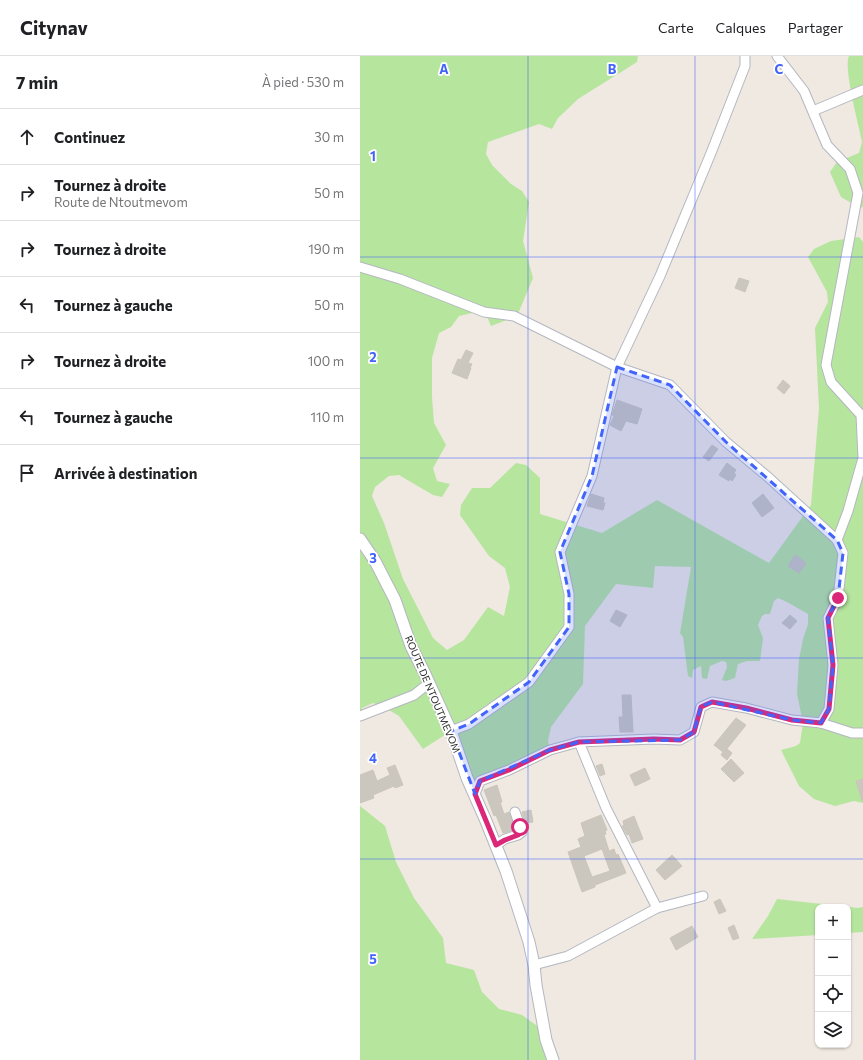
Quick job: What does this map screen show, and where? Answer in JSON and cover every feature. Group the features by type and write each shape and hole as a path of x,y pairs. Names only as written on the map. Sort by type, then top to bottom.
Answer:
{"street":[{"path":"451,731 469,724 529,682 569,627 569,594 560,552 592,476 616,367 660,276 745,66 745,56"},
{"path":"777,56 804,91 827,145 850,168 858,193 826,364 831,382 861,415 863,458 848,512 837,540"},
{"path":"812,111 863,90"},
{"path":"360,267 400,279 484,312 514,316 616,367 670,385 726,442 768,477 837,540 843,553 838,598 828,618 833,665 829,709 821,723"},
{"name":"ROUTE DE NTOUTMEVOM","path":"360,539 375,561 395,600 411,646 451,731 467,778 506,871 527,935 534,965 546,1040 553,1060"},
{"path":"360,716 414,695 429,683"},
{"path":"475,794 480,781 509,770 550,750 579,742 654,739 680,740 694,732 701,707 712,702 746,708 792,720 821,723 852,734 863,733"},
{"path":"579,742 606,808 657,908"},
{"path":"496,845 522,832 515,812"},
{"path":"534,965 568,956 657,908 703,896"}],"highlighted area":[{"path":"617,367 670,385 726,442 837,540 843,553 838,598 828,618 833,665 829,709 821,723 792,720 712,702 701,707 694,732 680,740 579,742 550,750 480,781 475,794 451,731 469,724 529,682 569,627 569,594 560,552 592,476"}],"green space":[{"path":"360,56 638,56 637,62 578,99 558,118 552,129 539,124 488,142 486,154 492,165 511,184 522,191 529,202 523,241 533,278 517,316 491,326 486,314 472,313 459,316 451,327 439,333 432,358 432,397 434,423 446,445 433,468 437,481 450,484 442,497 433,495 399,475 389,476 375,487 372,496 384,523 403,579 433,638 447,650 464,640 488,607 504,616 510,587 505,568 489,556 460,515 461,505 472,488 490,488 516,463 526,465 540,478 540,514 602,533 657,500 769,563 811,505 819,408 815,328 828,302 827,292 808,257 814,249 831,241 859,237 863,242 863,803 854,801 835,806 814,799 799,786 781,750 796,746 800,743 803,723 797,694 799,659 808,624 808,614 778,598 774,601 770,614 765,614 762,616 758,625 763,638 760,661 747,661 738,664 735,678 726,681 722,680 727,667 726,662 722,661 710,666 707,679 702,678 701,666 693,670 692,678 688,676 683,637 680,633 691,567 655,566 653,588 616,584 585,626 583,684 551,727 548,741 550,750 480,781 475,794 451,731 423,749 399,716 384,707 373,703 362,708 360,713"},
{"path":"849,56 863,56 863,207 860,208 841,197 830,172 837,162 859,153 862,142 848,72"},
{"path":"360,806 385,826 396,862 414,898 443,938 446,963 474,970 482,992 499,1009 522,1015 540,1028 552,1057 546,1060 360,1060"},
{"path":"777,899 822,904 815,904 815,935 752,939 768,916"},
{"path":"851,907 863,907 863,932 851,933"}],"building":[{"path":"739,278 749,281 745,292 735,288"},
{"path":"466,350 473,353 468,363 472,364 467,379 452,373 458,359 461,360"},
{"path":"783,380 790,386 784,394 777,388"},
{"path":"617,400 642,409 637,424 626,421 621,431 610,425 614,416 612,415"},
{"path":"712,445 718,449 709,461 703,457"},
{"path":"727,463 736,470 734,473 736,475 732,481 730,479 729,481 719,475"},
{"path":"591,494 604,498 603,503 605,503 603,510 587,506"},
{"path":"763,494 774,508 762,517 752,503"},
{"path":"795,555 806,563 799,573 788,566"},
{"path":"616,610 627,615 620,627 610,621"},
{"path":"790,615 797,621 790,629 782,623"},
{"path":"622,695 631,695 633,732 620,732 619,717 623,717"},
{"path":"736,718 746,725 726,750 727,749 732,753 727,760 721,755 723,752 714,745"},
{"path":"731,759 744,773 734,782 721,769"},
{"path":"602,764 605,774 600,776 596,766"},
{"path":"395,765 403,785 395,788 394,786 373,795 374,798 360,803 360,775 373,770 377,781 390,775 387,768"},
{"path":"645,768 650,779 635,786 630,775"},
{"path":"863,779 863,800 862,800 856,781"},
{"path":"497,785 504,814 509,812 515,830 503,833 496,815 494,816 484,790"},
{"path":"531,810 533,822 525,823 522,812"},
{"path":"601,815 607,830 605,831 606,834 604,835 609,851 614,849 616,855 618,854 626,873 595,885 595,887 582,892 568,852 581,847 578,839 585,836 581,823","holes":["602,849 610,871 592,877 584,856"]},
{"path":"634,816 643,839 632,843 629,834 627,835 622,826 624,825 623,821"},
{"path":"672,855 682,866 665,880 656,870"},
{"path":"720,899 726,911 719,914 714,902"},
{"path":"734,925 739,938 733,940 728,928"},
{"path":"692,926 698,937 676,950 670,938"}],"route":[{"path":"520,827 522,832 496,845 475,794 480,781 509,770 550,750 579,742 654,739 680,740 694,732 701,707 712,702 746,708 792,720 821,723 829,709 833,665 828,618 838,598"}]}
